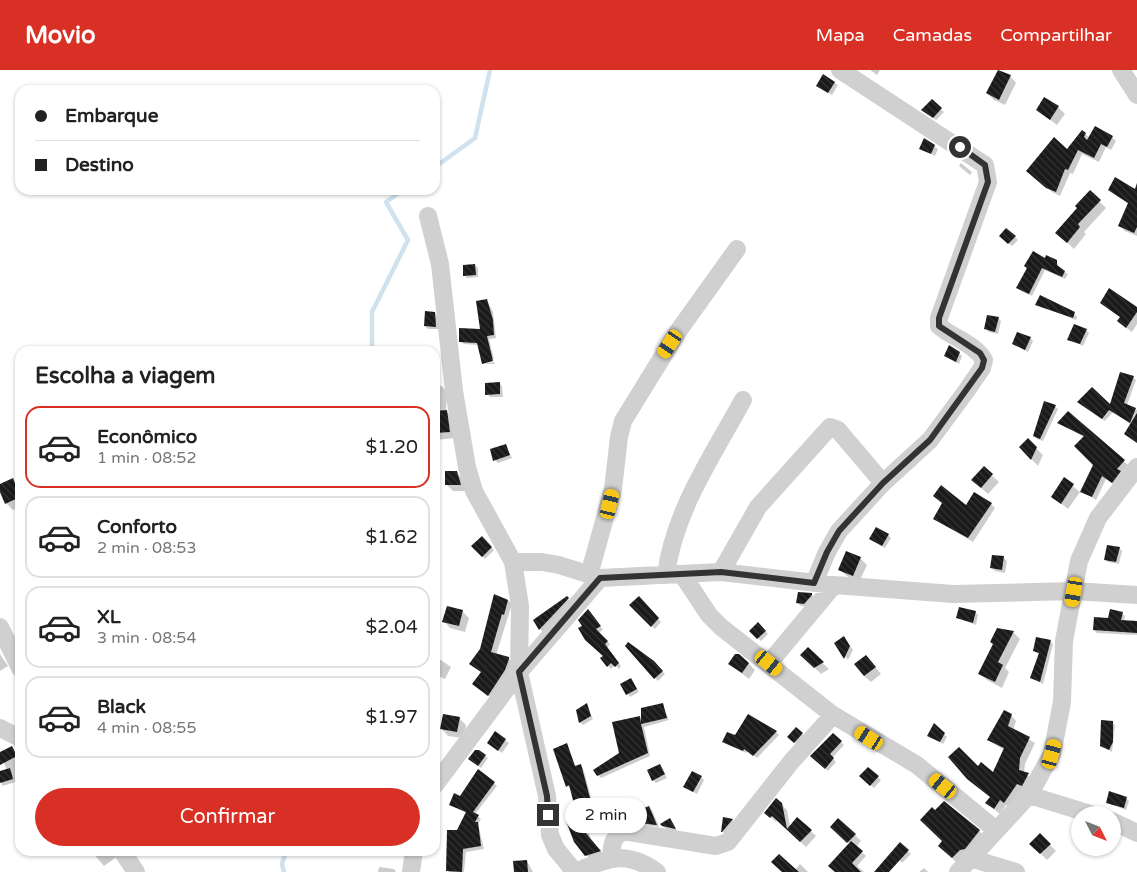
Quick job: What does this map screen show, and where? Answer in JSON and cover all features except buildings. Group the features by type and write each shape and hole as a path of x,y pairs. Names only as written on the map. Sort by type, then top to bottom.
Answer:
{"street":[{"path":"814,583 827,552 839,531 883,483 930,440 982,368 984,360 980,353 939,326 939,318 982,200 988,174 985,165 840,70"},
{"path":"1121,70 1137,95"},
{"path":"428,216 440,264 454,391 467,467 474,491 513,562 520,606 519,672 547,796 550,835 556,849 575,872 611,857 634,858 657,872"},
{"path":"440,778 519,672 594,576 613,489 619,437 623,421 679,330 737,249"},
{"path":"743,400 682,512 669,549 674,574 720,627 769,663 833,715 917,765 996,830"},
{"path":"721,572 758,507 830,427 838,430 883,483"},
{"path":"958,872 1029,795 1052,754 1062,702 1064,641 1079,561 1086,540 1110,499 1137,467"},
{"path":"513,562 542,562 594,576 721,572 834,585 953,594 1074,592 1137,595"},
{"path":"769,663 834,585"},
{"path":"0,627 15,658"},
{"path":"611,857 612,844 616,836 623,831 716,846 728,842 791,762 833,715"},
{"path":"0,728 15,736"},
{"path":"1029,795 1071,808"},
{"path":"1121,825 1137,833"},
{"path":"125,856 136,872"},
{"path":"411,872 413,856"},
{"path":"970,858 1016,872"}],"waterway":[{"path":"440,163 475,138 490,70"},
{"path":"372,346 372,312 408,240 386,202 396,195"},
{"path":"284,856 282,864 284,872"}],"route":[{"path":"548,815 547,796 519,672 600,578 721,572 814,583 827,552 839,531 883,483 930,440 968,390 982,368 984,360 980,353 939,326 939,318 988,182 985,165 960,147"}]}
